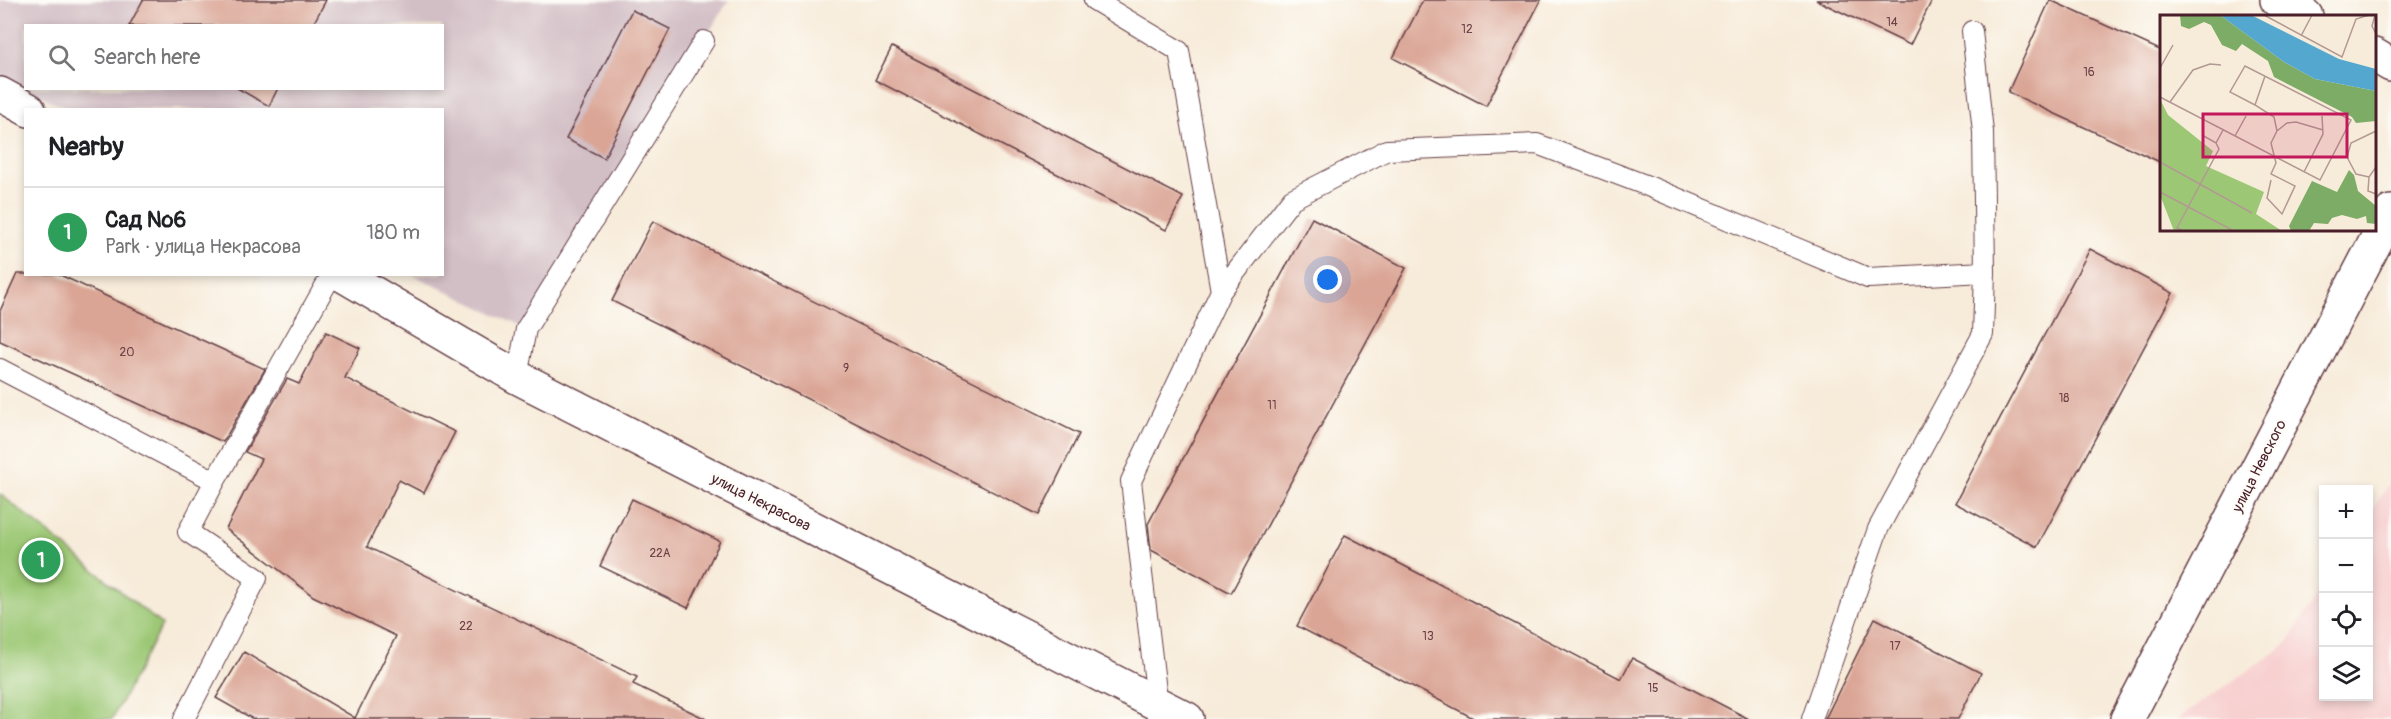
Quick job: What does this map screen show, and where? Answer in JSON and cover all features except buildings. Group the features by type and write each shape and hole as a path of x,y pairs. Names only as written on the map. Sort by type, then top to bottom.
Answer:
{"street":[{"path":"2277,0 2304,15"},
{"path":"2376,56 2391,65"},
{"path":"0,94 25,108"},
{"name":"улица Невского","path":"2127,719 2391,212"},
{"name":"улица Некрасова","path":"344,276 517,377 1159,711 1187,719"}],"lane":[{"path":"1094,0 1179,51 1221,291"},
{"path":"1812,719 1878,529 1983,334 1985,272 1983,132 1972,31"},
{"path":"517,377 526,328 704,41"},
{"path":"1159,711 1131,481 1221,291 1293,199 1387,150 1537,144 1648,186 1868,278 1985,272"},
{"path":"184,719 257,578 188,532 331,276"},
{"path":"0,369 215,481"}],"shaded area":[{"path":"0,0 729,0 526,329 415,276 444,276 444,108 66,108 28,90 444,90 444,24 24,24 24,88 0,77"},
{"path":"2391,480 2391,719 2177,719 2286,645 2319,592 2319,701 2373,701 2373,509"}],"green space":[{"path":"0,494 162,625 112,719 0,719"}],"place":[{"name":"Сад №6","path":"41,560"}]}
